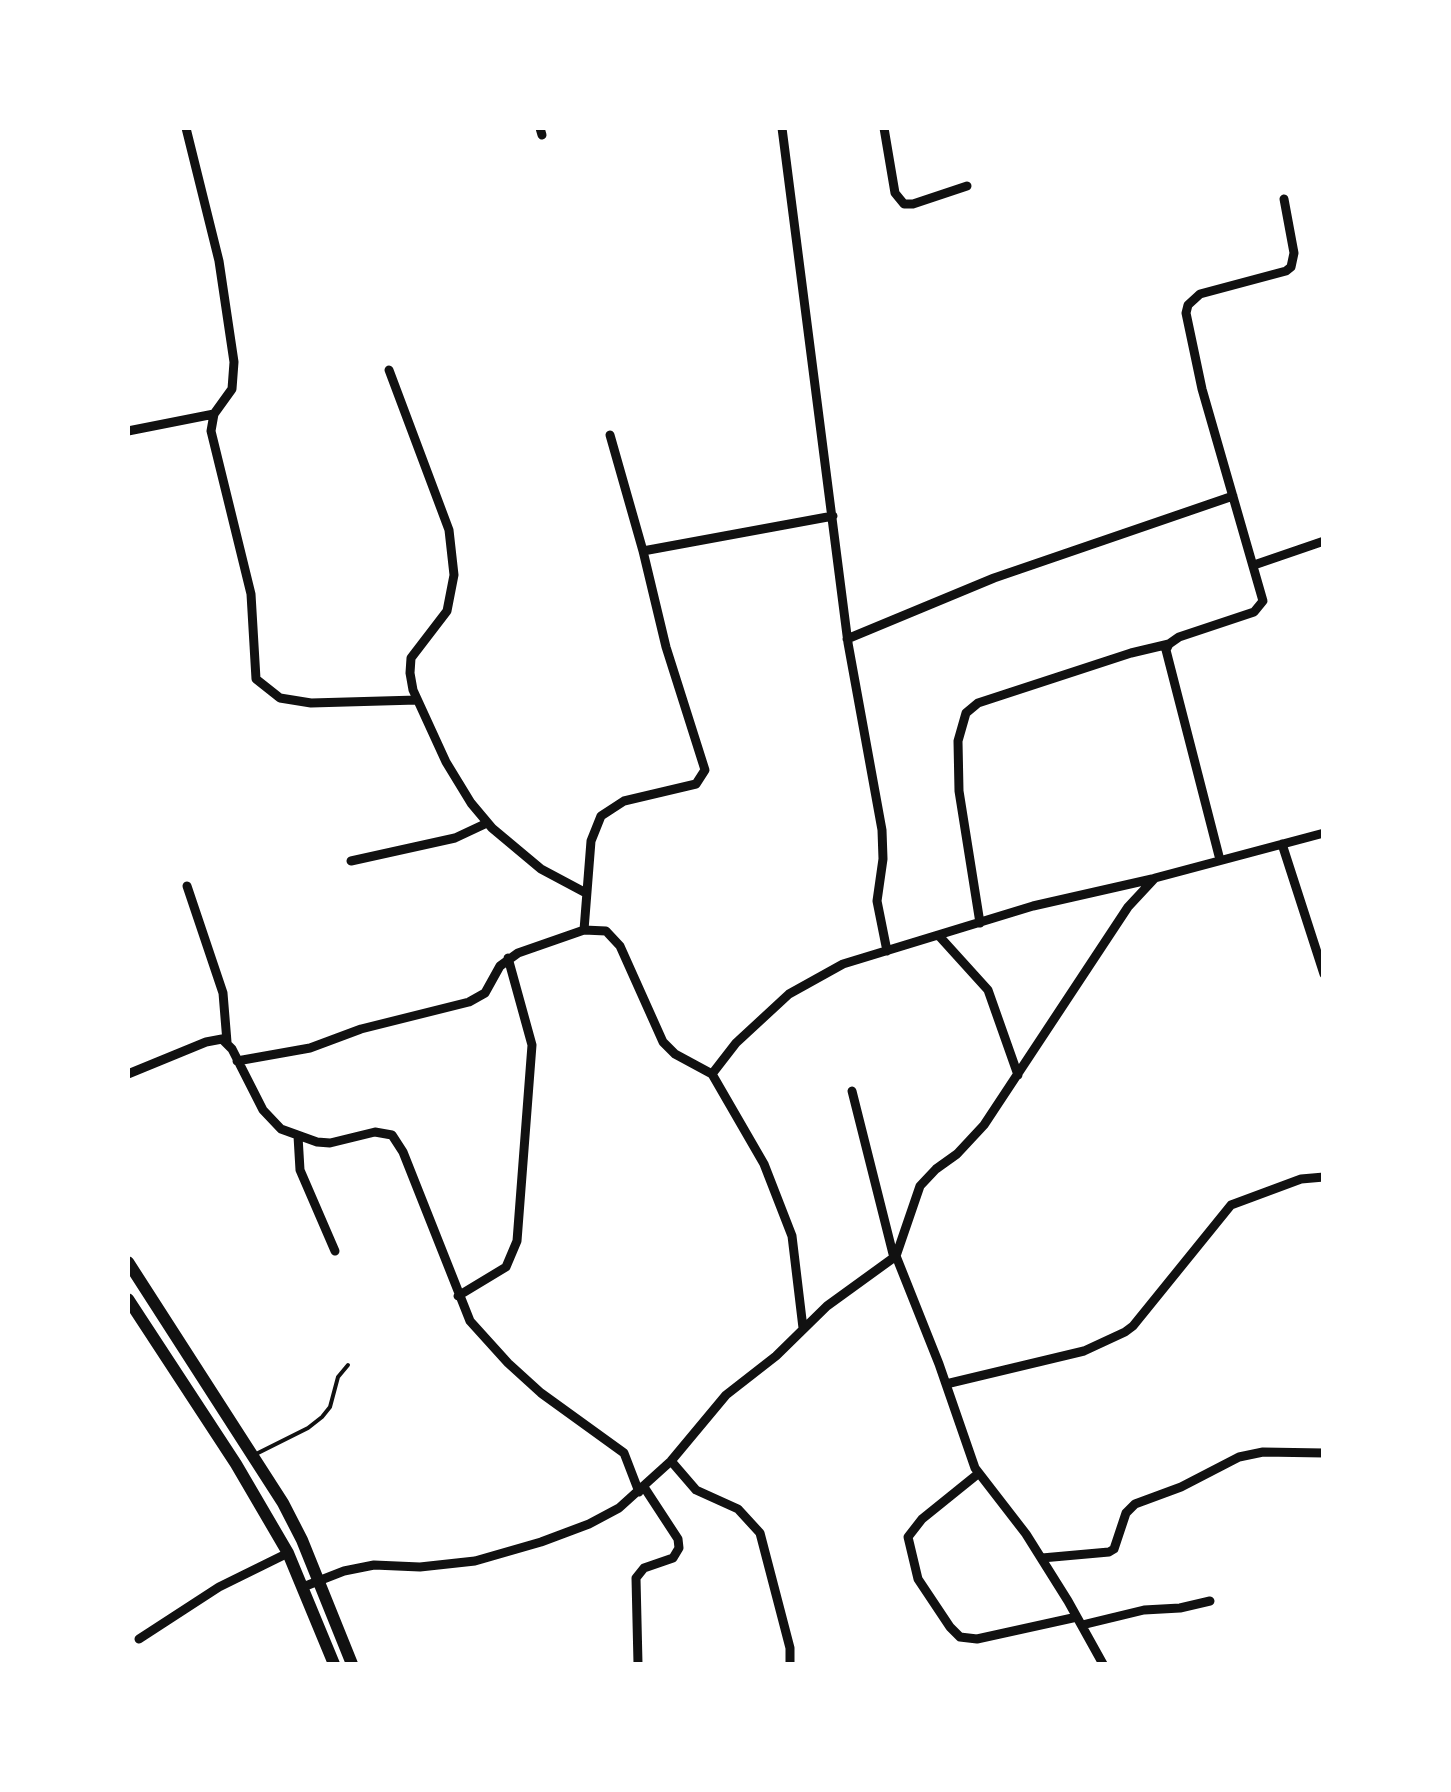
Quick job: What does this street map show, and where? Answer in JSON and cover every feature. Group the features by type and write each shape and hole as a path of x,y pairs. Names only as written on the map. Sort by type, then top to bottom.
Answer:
{"main road":[{"path":"128,1262 254,1456 302,1540 352,1664"},
{"path":"128,1299 236,1464 288,1553 334,1664"}],"street":[{"path":"186,128 220,261 234,362 232,389 214,414 212,431 251,594 256,679 280,698 311,702 417,700"},
{"path":"782,128 856,706 882,830 878,902 887,951"},
{"path":"884,128 890,175 898,200 904,204 929,200 968,186"},
{"path":"980,923 958,791 958,741 966,713 978,703 1131,652 1168,644 1260,607 1262,592 1202,389 1186,313 1188,305 1200,294 1286,271 1291,266 1294,261 1284,199"},
{"path":"389,370 450,530 454,575 447,611 412,658 410,673 417,700 446,762 487,822 542,868 586,893"},
{"path":"128,430 214,414"},
{"path":"584,930 590,840 601,816 624,801 696,784 705,770 666,647 610,435"},
{"path":"847,639 994,578 1234,496"},
{"path":"643,551 833,516"},
{"path":"1254,565 1324,540"},
{"path":"1168,644 1168,659 1220,860"},
{"path":"352,861 455,838 487,822"},
{"path":"712,1074 736,1043 788,994 843,964 1033,906 1324,834"},
{"path":"1282,844 1324,974"},
{"path":"303,1587 374,1564 420,1567 492,1556 588,1524 642,1490 726,1395 776,1356 842,1294 895,1257 920,1186 972,1139 1128,908 1155,878"},
{"path":"187,886 222,992 227,1042 262,1110 281,1128 298,1136 330,1142 375,1132 392,1135 470,1321 542,1393 624,1453 642,1490 678,1539 680,1548 673,1558 644,1568 636,1578 638,1664"},
{"path":"238,1061 310,1048 344,1034 469,1002 485,993 508,958 584,930 606,931 615,938 663,1042 675,1054 712,1074 764,1164 792,1236 804,1328"},
{"path":"940,937 988,990 1018,1075"},
{"path":"458,1296 506,1267 517,1241 532,1045 508,958"},
{"path":"128,1074 206,1042 227,1042"},
{"path":"852,1091 895,1257 967,1448 979,1473 1042,1558 1103,1664"},
{"path":"298,1136 300,1170 335,1251"},
{"path":"946,1384 1084,1350 1125,1332 1134,1326 1231,1205 1284,1184 1324,1177"},
{"path":"1042,1558 1109,1552 1114,1548 1126,1512 1135,1504 1181,1488 1239,1457 1263,1452 1324,1452"},
{"path":"670,1461 696,1490 738,1509 760,1534 790,1648 790,1664"},
{"path":"979,1473 922,1518 908,1537 918,1579 950,1628 968,1640 1210,1601"},
{"path":"140,1639 220,1587 288,1553"}],"lane":[{"path":"254,1456 308,1428 322,1416 330,1406 338,1377 348,1365"}]}
